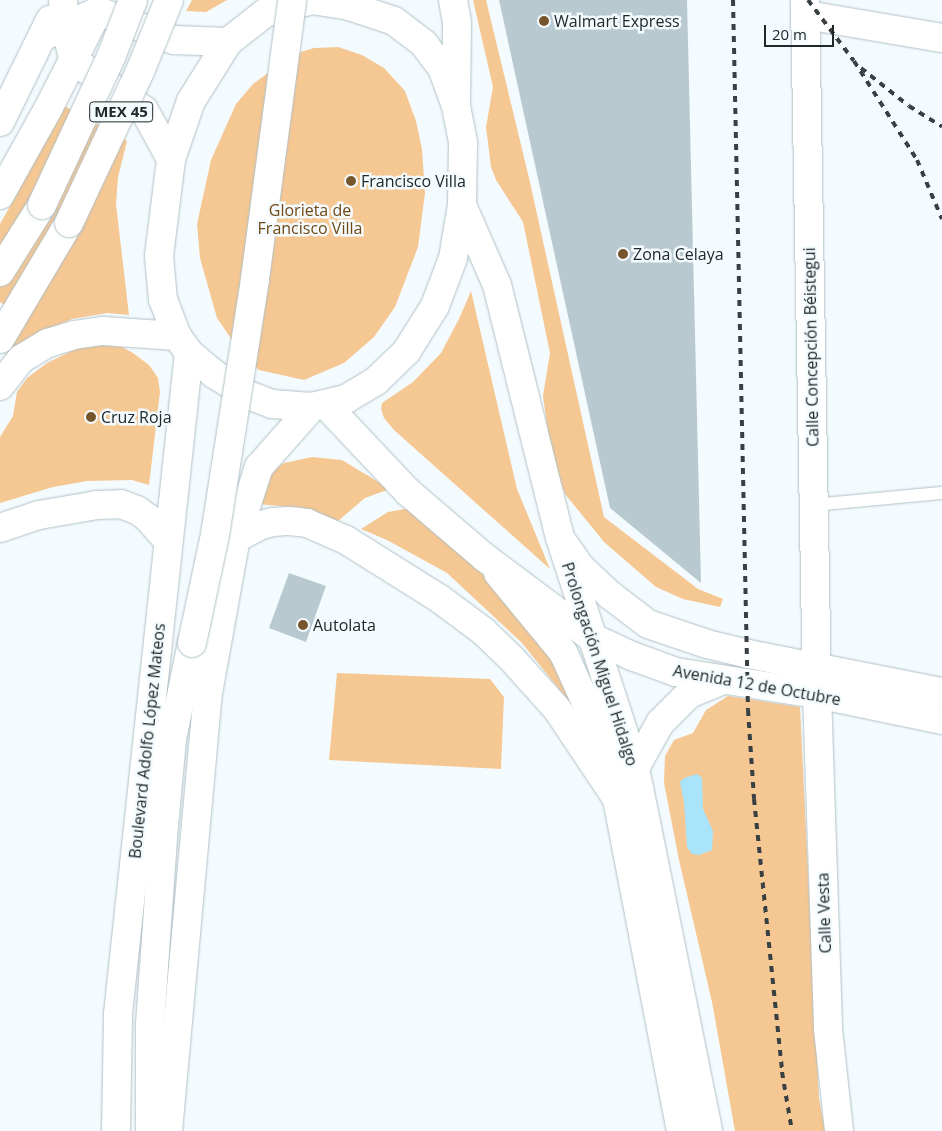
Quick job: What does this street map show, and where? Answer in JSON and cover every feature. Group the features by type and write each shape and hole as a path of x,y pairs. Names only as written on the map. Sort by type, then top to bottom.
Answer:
{"main road":[{"name":"MEX 45","path":"0,272 42,205 111,57 133,0"},
{"name":"MEX 45","path":"0,339 70,223 141,69 169,0"},
{"path":"150,1131 150,1024 172,739 215,535 255,279 292,0"},
{"path":"312,0 349,6 394,21 424,44 442,68 456,106 463,143 462,205 452,258 435,306 406,352 376,381 346,398 319,406 272,404 246,394 214,374 183,344 163,300 158,256 171,159 191,100 228,42 265,13 312,0"},
{"path":"453,0 457,22 456,106"},
{"path":"805,8 942,38"},
{"name":"Calle Concepción Béistegui","path":"805,8 817,694"},
{"path":"57,15 98,11 174,40 228,42"},
{"path":"0,195 98,11"},
{"path":"57,15 73,60 144,110 171,159"},
{"path":"0,122 57,15"},
{"name":"Prolongación Miguel Hidalgo","path":"462,205 497,285 560,538 634,768 708,1131"},
{"path":"0,386 21,359 48,343 74,334 103,330 183,344"},
{"name":"Boulevard Adolfo López Mateos","path":"116,1131 118,1014 168,540 183,344"},
{"path":"168,1131 208,693 236,538 259,467 319,406"},
{"name":"Prolongación Miguel Hidalgo","path":"319,406 408,492 484,557 563,652 601,736 617,800 681,1131"},
{"path":"0,528 39,516 97,505 122,504 138,510 168,540"},
{"path":"236,538 261,525 273,522 289,520 307,523 346,540 440,599 483,631 512,659 557,709 617,800"},
{"name":"Avenida 12 de Octubre","path":"560,538 580,567 610,596 648,624 707,644 942,692"},
{"name":"Avenida 12 de Octubre","path":"484,557 591,637 632,656 676,672 722,681 817,694 942,720"},
{"path":"774,659 801,645 816,619"},
{"path":"634,768 660,723 689,694 722,681"},
{"name":"Calle Vesta","path":"817,694 828,1030 839,1131"}],"lane":[{"path":"814,504 942,493"}],"green space":[{"path":"192,0 227,0 206,12 186,11"},
{"path":"473,0 486,0 529,178 604,517 698,589 723,599 720,607 683,599 656,587 604,542 565,494 555,465 548,432 543,396 550,353 523,222 496,180 491,167 486,127 493,87"},
{"name":"Glorieta de Francisco Villa","path":"338,47 362,55 384,68 405,91 416,121 422,149 425,193 418,247 395,307 374,337 344,363 304,380 259,370 243,356 217,318 200,258 197,224 211,160 236,104 253,84 294,54 314,48"},
{"path":"61,104 127,141 118,177 116,204 129,315 107,313 72,319 37,334 13,348 0,365 27,321 0,302 0,224 17,194"},
{"path":"471,291 517,489 550,569 394,430 384,418 381,409 382,403 413,382 441,353"},
{"path":"101,345 122,347 133,353 149,365 158,378 160,392 149,485 132,480 87,481 53,487 0,503 0,437 13,416 17,392 27,378 47,363 80,347"},
{"path":"312,457 342,460 390,489 365,498 338,521 303,508 257,504 262,486 273,471 284,463"},
{"path":"416,507 425,512 498,588 549,657 567,686 572,699 567,699 522,643 447,573 387,540 361,529 388,512"},
{"path":"337,673 490,679 504,697 501,769 329,760"},
{"path":"728,696 800,707 819,1098 825,1131 735,1131 712,1002 679,860 664,783 665,756 674,740 693,733 706,710"}],"water":[{"path":"697,774 702,778 703,809 713,831 712,850 699,855 692,854 687,847 684,802 680,782 684,778"}],"building":[{"name":"Zona Celaya","path":"499,0 687,0 701,583 610,508"},
{"path":"289,573 326,586 306,642 269,628"}],"railway":[{"path":"733,0 748,710 754,799 782,1072 792,1131"},
{"path":"808,0 854,61 917,160 942,219"},
{"path":"861,68 909,106 942,127"}],"place":[{"name":"Walmart Express","path":"544,21"},
{"name":"Francisco Villa","path":"351,181"},
{"name":"Zona Celaya","path":"623,254"},
{"name":"Cruz Roja","path":"91,417"},
{"name":"Autolata","path":"303,625"}]}
